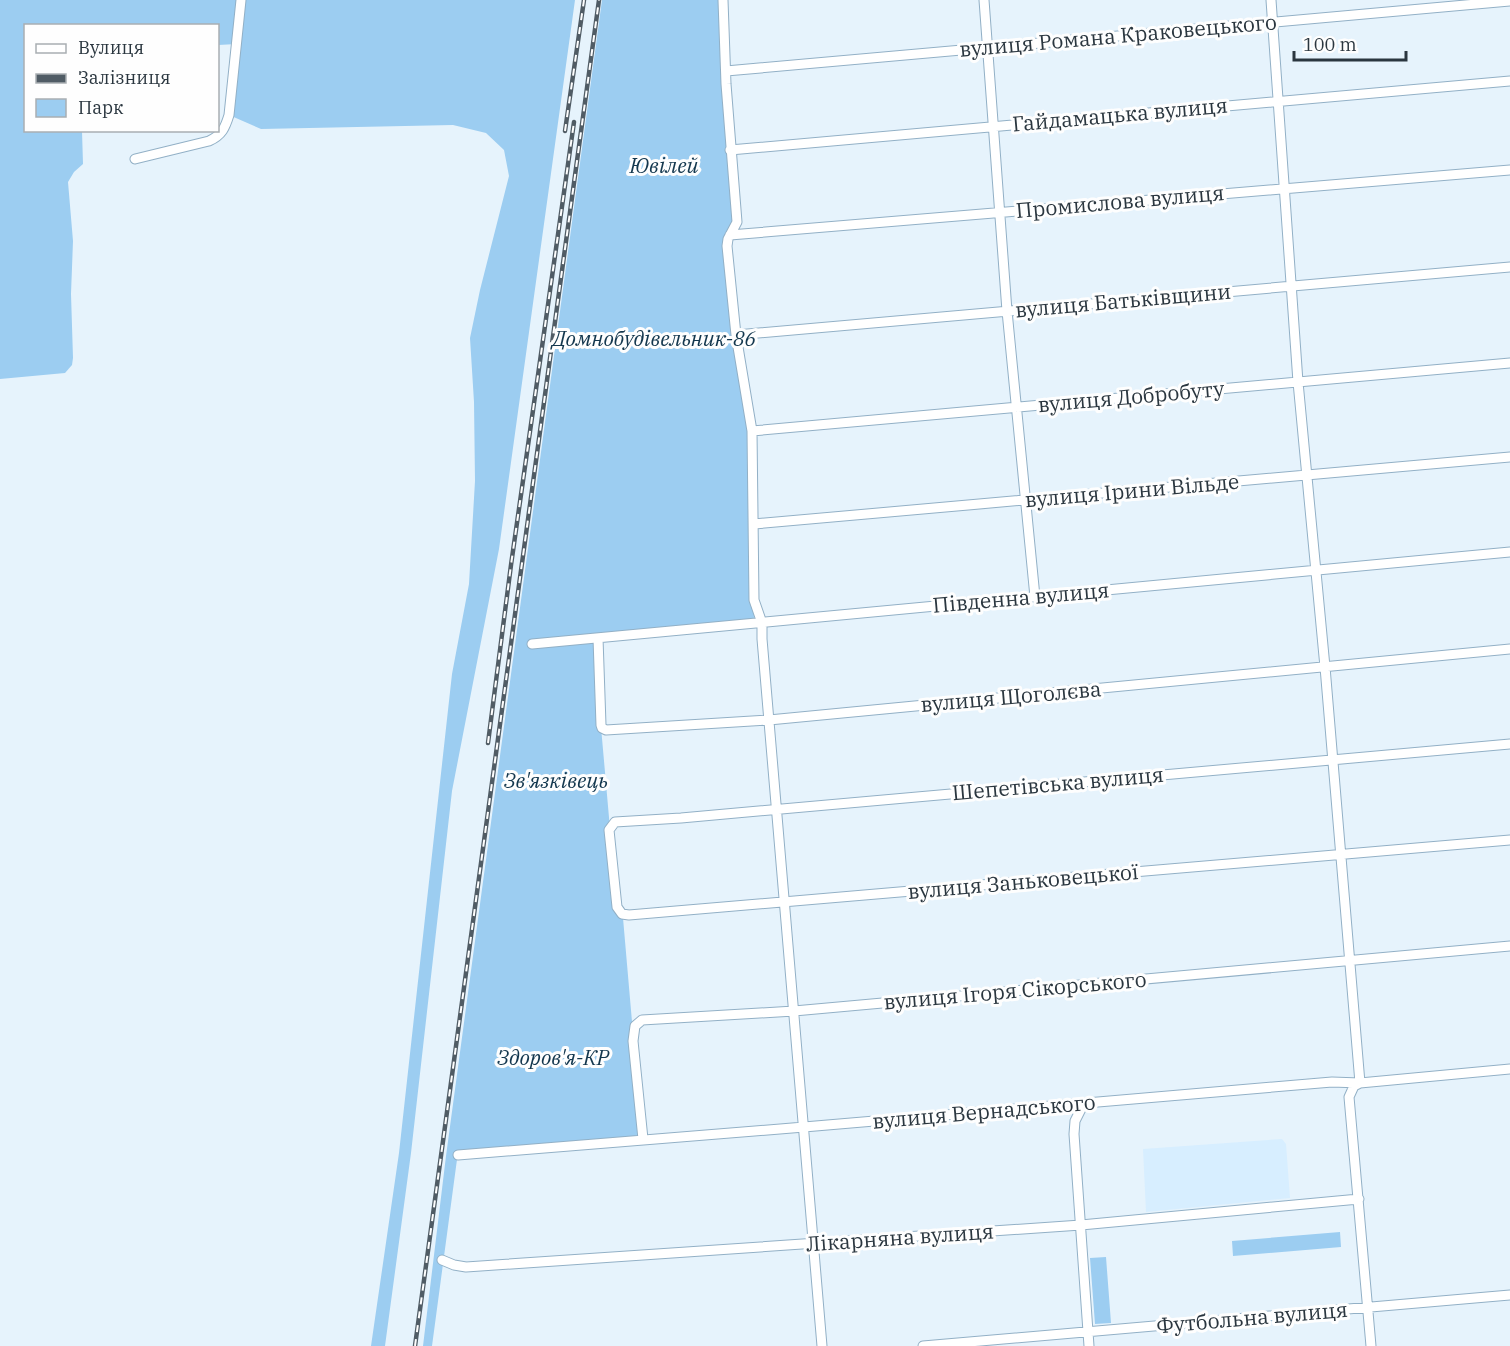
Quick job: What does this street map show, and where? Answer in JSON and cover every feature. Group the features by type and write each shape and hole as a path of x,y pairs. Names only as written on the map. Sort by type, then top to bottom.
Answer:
{"street":[{"path":"135,159 209,141 224,131 229,115 241,0"},
{"path":"723,0 730,150 737,222 727,246 736,335 752,431 754,600 762,622 822,1346"},
{"path":"984,0 1007,311 1035,597"},
{"path":"1271,0 1305,475 1325,667 1360,1083 1354,1086 1349,1097 1371,1346"},
{"name":"вулиця Романа Краковецького","path":"726,71 1510,1"},
{"name":"Гайдамацька вулиця","path":"730,150 1510,81"},
{"name":"Промислова вулиця","path":"730,235 1510,170"},
{"name":"вулиця Батьківщини","path":"736,335 1510,267"},
{"name":"вулиця Добробуту","path":"752,431 1510,363"},
{"name":"вулиця Ірини Вільде","path":"753,524 1510,457"},
{"name":"Південна вулиця","path":"532,644 1510,552"},
{"name":"вулиця Щоголєва","path":"598,638 602,728 606,730 769,720 1510,649"},
{"name":"Шепетівська вулиця","path":"609,830 615,822 1510,744"},
{"name":"вулиця Заньковецької","path":"609,830 617,907 622,914 629,915 1510,840"},
{"name":"вулиця Ігоря Сікорського","path":"643,1139 633,1041 635,1026 639,1021 794,1011 1510,946"},
{"name":"вулиця Вернадського","path":"458,1155 1510,1069"},
{"path":"1084,1103 1075,1121 1074,1134 1089,1346"},
{"name":"Лікарняна вулиця","path":"442,1260 453,1266 466,1267 812,1245 1081,1225 1359,1199"},
{"name":"Футбольна вулиця","path":"923,1346 1510,1295"}],"shaded area":[{"path":"1282,1139 1286,1144 1290,1198 1146,1212 1143,1149"}],"green space":[{"path":"0,0 575,0 499,549 452,791 411,1153 385,1346 371,1346 399,1153 452,674 469,584 475,481 470,338 509,176 504,150 486,133 453,125 261,129 229,115 237,44 219,45 219,24 24,24 24,132 82,132 83,164 68,182 73,241 71,294 73,358 72,365 65,373 0,379"},
{"path":"602,0 722,0 733,230 725,233 732,335 747,430 754,619 645,629 598,638 601,727 617,908 623,918 642,1137 458,1152 432,1346 423,1346 446,1156"},
{"path":"1340,1232 1341,1247 1233,1256 1232,1241"},
{"path":"1106,1257 1111,1323 1095,1324 1090,1258"}],"railway":[{"path":"565,131 584,0"},
{"path":"415,1346 599,0"},
{"path":"488,743 574,122"}],"park label":[{"name":"Ювілей","path":"664,166"},
{"name":"Домнобудівельник-86","path":"654,339"},
{"name":"Зв'язківець","path":"556,781"},
{"name":"Здоров'я-КР","path":"553,1058"}]}
